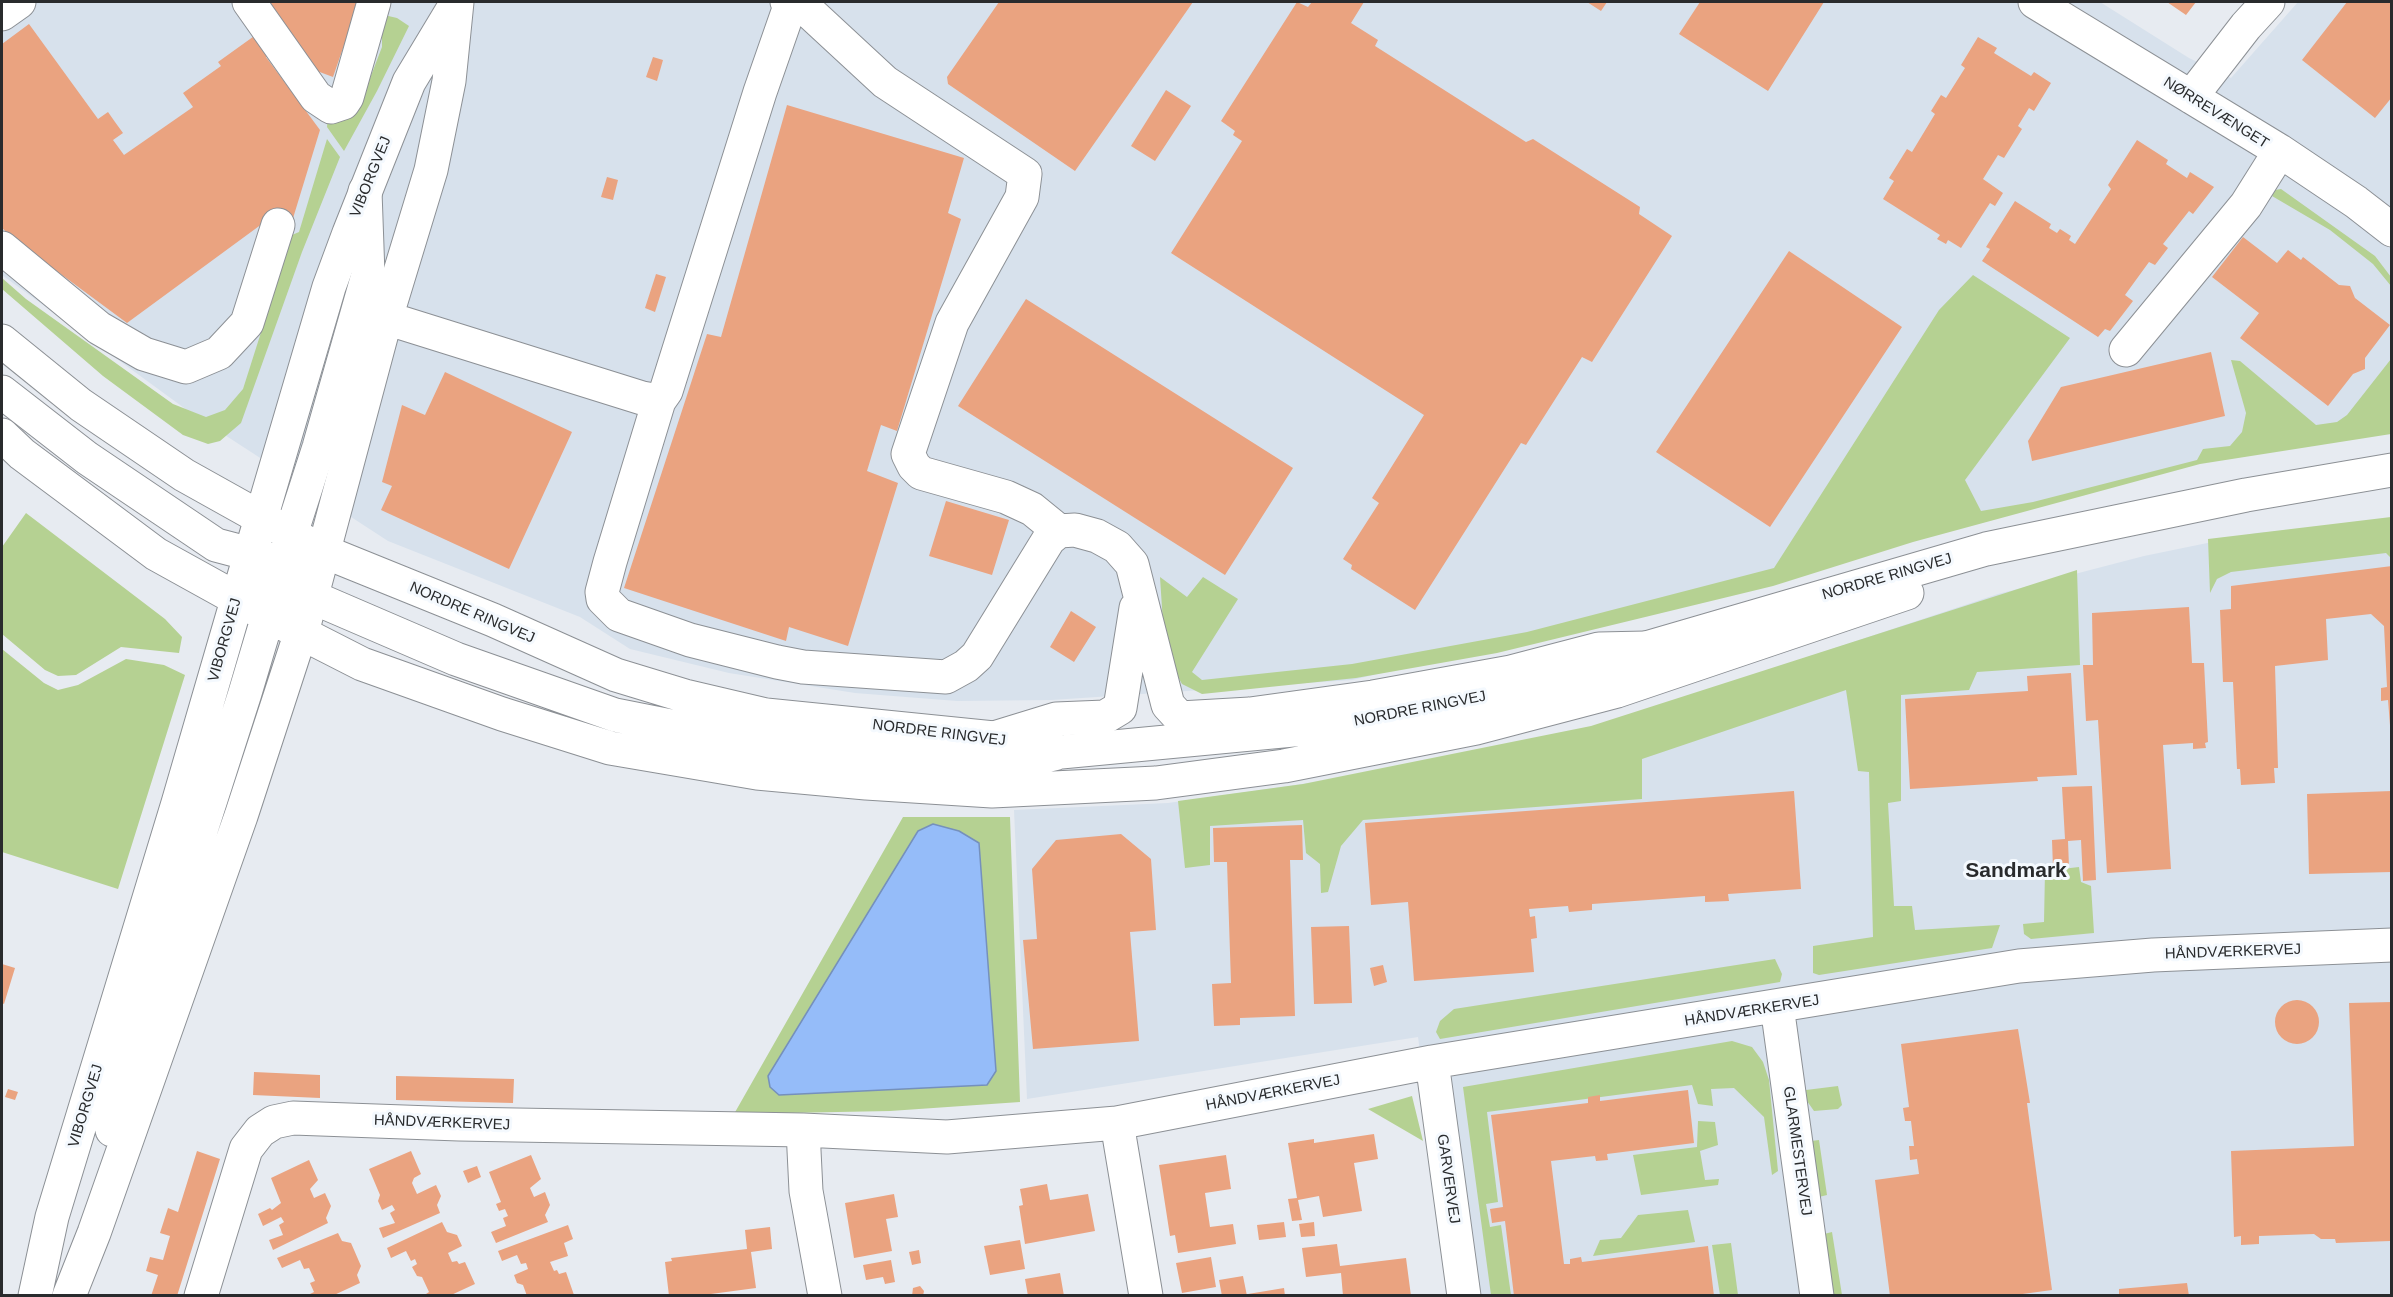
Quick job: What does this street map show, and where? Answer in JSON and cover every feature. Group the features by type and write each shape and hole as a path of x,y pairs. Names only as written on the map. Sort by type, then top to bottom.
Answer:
{"main road":[{"path":"2,14 18,2"},
{"path":"249,2 316,97 331,107 343,104 347,97 374,2"},
{"name":"VIBORGVEJ","path":"280,574 261,518 329,287 409,82 457,2"},
{"name":"VIBORGVEJ","path":"35,1296 52,1217 237,599 325,552 386,318 431,170 450,81 457,2"},
{"name":"NØRREVÆNGET","path":"2035,2 2280,151 2356,202 2391,230"},
{"path":"2192,97 2246,26 2268,2"},
{"path":"1059,531 1049,539 977,656 966,666 946,677 803,667 730,651 659,630 619,615 603,599 602,592 659,401 666,391 788,4 805,8 885,81 1025,174 1022,197 952,323 908,454 914,466 921,473 1006,497 1032,509 1059,531 1087,532 1117,547 1132,564 1138,595 1168,705 1180,718 1250,714 1373,697 1511,672 1599,649 1646,648"},
{"path":"2126,350 2246,205 2280,151"},
{"path":"113,1179 112,1115 320,447 368,275 365,191"},
{"path":"2,248 99,328 144,354 186,367 219,353 247,323 278,225"},
{"path":"386,318 642,398 659,401"},
{"path":"2,341 81,405 165,462 261,518"},
{"path":"2,392 87,458 216,545 456,659 615,715 766,745 999,767 1061,752"},
{"name":"NORDRE RINGVEJ","path":"2,435 22,454 156,554 237,599 325,552 493,620 616,675 685,696 766,715 994,738 1061,752 1304,729 1454,705 1606,666 1646,648 1931,563 2246,495 2391,470"},
{"name":"NORDRE RINGVEJ","path":"301,632 362,664 502,714 610,748 757,773 946,788 992,790 1156,783 1284,766 1368,750 1476,728 1617,692 1991,566 2050,536"},
{"path":"69,1296 113,1179 241,816 301,632 280,574"},
{"path":"994,738 1056,719 1105,717 1120,708 1138,595"},
{"name":"HÅNDVÆRKERVEJ","path":"201,1296 242,1157 250,1142 260,1131 283,1120 306,1117 459,1124 803,1130 947,1137 1117,1123 1432,1062 2019,966 2152,955 2391,945"},
{"name":"GLARMESTERVEJ","path":"1777,1006 1817,1296"},
{"name":"GARVERVEJ","path":"1432,1062 1464,1296"},
{"path":"1117,1123 1146,1296"},
{"path":"803,1130 806,1191 825,1296"}],"shaded area":[{"path":"2,2 2100,2 2189,58 2231,78 2298,2 2391,2 2391,431 2278,445 2112,483 1674,605 1352,680 1052,700 957,701 855,693 729,673 630,649 580,617 388,541 191,413 2,275"},
{"path":"2391,522 2391,1295 1452,1295 1418,1037 1027,1099 1014,810 1168,803 1316,782 1587,730 1998,594 2144,556 2256,533"}],"green space":[{"path":"384,15 397,18 409,26 344,151 327,127 328,116 344,118 357,112 382,47 379,25"},
{"path":"327,139 340,157 302,252 241,423 220,441 208,444 183,435 103,376 2,289 2,278 26,299 173,404 206,417 225,410 243,389 292,235 299,232"},
{"path":"2281,189 2375,256 2391,277 2391,286 2373,264 2330,230 2272,196 2275,190"},
{"path":"1973,275 2070,338 1965,480 1981,511 2033,502 2197,460 2203,449 2230,446 2242,432 2246,413 2231,360 2240,361 2316,425 2337,422 2347,415 2391,359 2391,434 2200,464 1913,542 1773,586 1497,653 1356,678 1202,694 1182,684 1165,654 1160,577 1187,597 1203,577 1238,599 1192,672 1202,680 1352,664 1527,632 1774,568 1939,310"},
{"path":"26,513 165,619 182,637 179,653 121,647 76,675 58,676 45,670 2,634 2,547"},
{"path":"2391,517 2391,558 2386,553 2231,572 2217,579 2210,593 2208,539"},
{"path":"2077,570 2080,665 1977,672 1969,690 1901,695 1901,801 1888,803 1894,906 1912,906 1915,930 2000,925 1992,948 1819,975 1813,973 1813,946 1873,937 1869,772 1858,771 1846,690 1642,759 1642,799 1363,820 1341,846 1328,892 1321,893 1320,864 1306,853 1303,820 1210,826 1210,865 1185,868 1178,801 1303,784 1591,726"},
{"path":"2,649 44,683 58,690 78,685 126,659 164,665 185,675 118,889 2,852"},
{"path":"903,817 1010,817 1020,1102 890,1111 734,1114"},
{"path":"2079,867 2081,882 2091,886 2094,933 2031,939 2024,934 2023,924 2044,922 2045,871"},
{"path":"1775,959 1782,974 1780,982 1440,1039 1436,1032 1440,1021 1454,1009"},
{"path":"1732,1041 1752,1047 1763,1062 1769,1080 1778,1171 1772,1175 1764,1117 1734,1088 1711,1089 1713,1106 1698,1104 1692,1085 1487,1112 1498,1202 1486,1204 1490,1227 1501,1225 1511,1295 1491,1295 1463,1087"},
{"path":"1838,1086 1842,1105 1838,1109 1814,1111 1807,1101 1806,1090"},
{"path":"1412,1096 1423,1141 1368,1109"},
{"path":"1698,1121 1715,1122 1718,1145 1700,1151 1705,1180 1719,1179 1718,1185 1641,1195 1633,1155 1697,1147"},
{"path":"1819,1140 1827,1195 1819,1197 1811,1141"},
{"path":"1688,1210 1695,1242 1593,1256 1600,1240 1621,1238 1638,1215"},
{"path":"1832,1232 1842,1295 1832,1295 1824,1234"},
{"path":"1731,1243 1738,1295 1720,1295 1712,1245"}],"water":[{"path":"933,824 959,831 979,843 996,1071 987,1085 779,1095 770,1087 768,1076 918,831"}],"building":[{"path":"265,2 359,2 333,77 309,68"},
{"path":"999,2 1193,2 1075,171 948,84 947,77"},
{"path":"1297,2 1308,7 1312,2 1364,2 1351,23 1378,40 1375,46 1526,142 1533,139 1640,207 1639,214 1672,236 1592,362 1582,357 1526,445 1521,443 1415,610 1351,569 1352,565 1343,559 1379,503 1372,498 1424,415 1171,253 1242,141 1233,135 1235,131 1221,121"},
{"path":"1587,2 1607,2 1601,11"},
{"path":"1700,2 1824,2 1768,91 1679,34"},
{"path":"2167,2 2196,2 2186,15"},
{"path":"2347,2 2392,2 2392,97 2375,118 2302,60"},
{"path":"29,24 98,119 108,112 123,133 113,140 124,155 193,107 183,93 221,66 218,62 257,34 271,53 266,57 320,130 290,228 266,221 127,323 16,241 2,228 2,44"},
{"path":"1978,37 1997,48 1994,53 2031,76 2034,72 2051,83 2034,111 2029,108 2018,126 2022,129 2004,158 1998,155 1983,179 2003,193 1995,206 1990,203 1961,248 1948,240 1946,244 1937,239 1940,235 1883,199 1894,181 1889,178 1907,149 1912,152 1935,114 1931,111 1941,95 1946,98 1965,68 1961,65"},
{"path":"653,57 663,60 657,81 646,77"},
{"path":"1166,90 1191,106 1155,161 1131,146"},
{"path":"787,105 964,158 948,213 961,219 897,431 881,425 867,471 898,483 848,646 789,627 786,641 624,588 707,334 721,337"},
{"path":"2137,140 2168,160 2166,164 2187,178 2190,172 2214,187 2193,214 2189,211 2163,244 2168,248 2155,265 2149,262 2125,295 2133,301 2110,331 2105,329 2098,337 1982,261 1990,249 1986,247 2015,201 2051,224 2049,228 2057,233 2060,229 2071,236 2069,240 2075,244 2111,189 2108,185"},
{"path":"607,177 618,180 613,200 601,197"},
{"path":"2243,237 2277,263 2288,250 2301,260 2303,257 2339,285 2350,286 2355,298 2390,325 2365,358 2365,369 2353,374 2328,406 2240,338 2259,313 2212,277"},
{"path":"1789,251 1902,327 1770,527 1656,452"},
{"path":"656,274 666,277 655,312 645,308"},
{"path":"1026,299 1293,468 1225,575 958,406"},
{"path":"2211,352 2225,416 2032,461 2028,441 2061,387"},
{"path":"445,372 572,432 509,569 381,510 392,486 382,482 402,405 425,415"},
{"path":"946,501 1009,520 992,575 929,556"},
{"path":"2392,566 2392,751 2388,700 2381,701 2381,688 2387,687 2384,626 2371,614 2326,619 2328,660 2275,666 2278,768 2274,768 2275,783 2241,785 2240,769 2237,769 2233,682 2223,682 2220,610 2231,609 2231,586"},
{"path":"2189,607 2192,663 2204,663 2208,742 2205,743 2206,748 2193,749 2193,743 2163,745 2171,869 2107,873 2098,720 2086,721 2083,665 2093,665 2092,613"},
{"path":"1071,611 1096,627 1074,662 1050,647"},
{"path":"2071,673 2077,775 2037,777 2038,781 1910,789 1905,699 2028,691 2027,676"},
{"path":"2092,786 2096,880 2083,881 2081,840 2068,841 2069,867 2053,868 2052,840 2065,839 2062,787"},
{"path":"1794,791 1801,889 1728,894 1729,901 1705,902 1705,896 1592,904 1592,910 1569,912 1568,906 1529,909 1530,917 1535,916 1537,938 1531,939 1534,972 1414,981 1408,902 1371,905 1365,823"},
{"path":"2392,791 2392,872 2309,874 2307,794"},
{"path":"1302,825 1303,860 1290,860 1295,1016 1240,1018 1240,1025 1214,1026 1212,984 1231,983 1227,862 1214,862 1213,828"},
{"path":"1121,834 1151,859 1156,930 1130,932 1139,1041 1033,1049 1023,940 1037,939 1032,869 1056,840"},
{"path":"1349,926 1352,1003 1314,1004 1311,927"},
{"path":"2,964 15,968 4,1004 2,1003"},
{"path":"1383,965 1387,982 1374,986 1370,968"},
{"path":"2297,1000 2312,1007 2319,1022 2312,1037 2297,1044 2282,1037 2275,1022 2282,1007"},
{"path":"2392,1002 2390,1241 2336,1243 2335,1239 2321,1239 2314,1234 2259,1236 2259,1244 2241,1245 2241,1236 2234,1237 2231,1151 2354,1146 2349,1003"},
{"path":"2018,1029 2030,1103 2027,1103 2052,1290 2008,1296 1890,1296 1875,1180 1919,1174 1917,1159 1910,1160 1909,1146 1914,1146 1911,1121 1905,1121 1903,1108 1909,1107 1901,1044"},
{"path":"254,1072 320,1075 320,1098 253,1095"},
{"path":"396,1076 514,1079 513,1103 396,1100"},
{"path":"8,1089 18,1092 15,1100 5,1097"},
{"path":"1688,1090 1694,1143 1607,1154 1608,1160 1596,1161 1595,1156 1551,1161 1564,1264 1570,1264 1570,1259 1581,1257 1582,1262 1708,1246 1714,1296 1514,1296 1505,1221 1492,1223 1490,1209 1503,1207 1491,1115 1588,1103 1588,1097 1600,1095 1600,1101"},
{"path":"1374,1134 1378,1159 1354,1163 1362,1211 1323,1217 1319,1196 1298,1200 1302,1220 1292,1221 1288,1199 1297,1198 1288,1143 1314,1139 1314,1143"},
{"path":"197,1151 220,1159 177,1296 151,1296 158,1275 146,1271 150,1257 163,1260 170,1236 160,1233 168,1208 178,1212"},
{"path":"411,1151 421,1174 414,1178 412,1183 417,1194 436,1185 441,1196 437,1205 440,1213 383,1238 379,1228 395,1223 390,1213 395,1210 392,1205 382,1210 378,1201 380,1195 369,1169"},
{"path":"531,1155 541,1179 530,1188 534,1197 545,1192 550,1205 545,1215 548,1222 496,1243 491,1232 506,1226 503,1218 508,1216 505,1209 499,1211 496,1204 501,1202 489,1172"},
{"path":"1226,1155 1231,1189 1205,1193 1210,1227 1233,1224 1236,1244 1178,1253 1175,1235 1170,1236 1159,1165"},
{"path":"309,1160 318,1180 310,1189 314,1198 325,1193 331,1206 326,1218 328,1223 273,1250 269,1240 283,1235 279,1225 284,1222 281,1217 263,1226 258,1214 270,1208 272,1210 281,1203 271,1178"},
{"path":"477,1166 481,1177 468,1183 463,1171"},
{"path":"1047,1184 1050,1200 1088,1194 1095,1231 1025,1244 1019,1206 1023,1205 1020,1189"},
{"path":"894,1194 898,1217 886,1219 892,1251 854,1258 845,1203"},
{"path":"442,1222 447,1232 457,1235 462,1246 448,1253 452,1262 457,1261 459,1264 465,1262 475,1284 449,1296 423,1296 429,1292 422,1277 417,1276 412,1267 417,1264 415,1259 411,1261 406,1251 391,1258 387,1248"},
{"path":"1284,1222 1286,1237 1259,1240 1257,1225"},
{"path":"1314,1222 1315,1236 1301,1237 1299,1224"},
{"path":"568,1225 573,1239 564,1243 568,1256 550,1262 554,1271 557,1270 559,1274 566,1272 574,1295 527,1296 523,1285 517,1283 514,1275 528,1269 526,1263 521,1264 517,1255 502,1261 498,1251"},
{"path":"770,1227 772,1249 751,1252 756,1288 696,1296 669,1296 665,1262 672,1261 671,1258 747,1249 745,1230"},
{"path":"338,1233 342,1241 351,1243 361,1266 357,1275 360,1283 332,1296 306,1296 314,1292 310,1283 315,1281 309,1268 304,1269 300,1260 282,1268 277,1258"},
{"path":"1020,1240 1025,1269 990,1275 984,1246"},
{"path":"1337,1244 1340,1266 1406,1258 1411,1296 1343,1296 1341,1273 1306,1277 1302,1248"},
{"path":"919,1250 921,1263 912,1265 909,1252"},
{"path":"1211,1257 1216,1287 1182,1293 1176,1263"},
{"path":"891,1260 895,1282 885,1284 883,1277 866,1280 863,1265"},
{"path":"1060,1273 1064,1296 1028,1296 1025,1279"},
{"path":"1243,1276 1247,1296 1222,1296 1219,1280"},
{"path":"2187,1283 2189,1296 2119,1296 2119,1289"},
{"path":"920,1286 924,1291 923,1296 912,1296 913,1288"},
{"path":"1284,1288 1285,1296 1248,1296 1248,1294"}],"district":[{"name":"Sandmark","path":"2016,871"}]}
